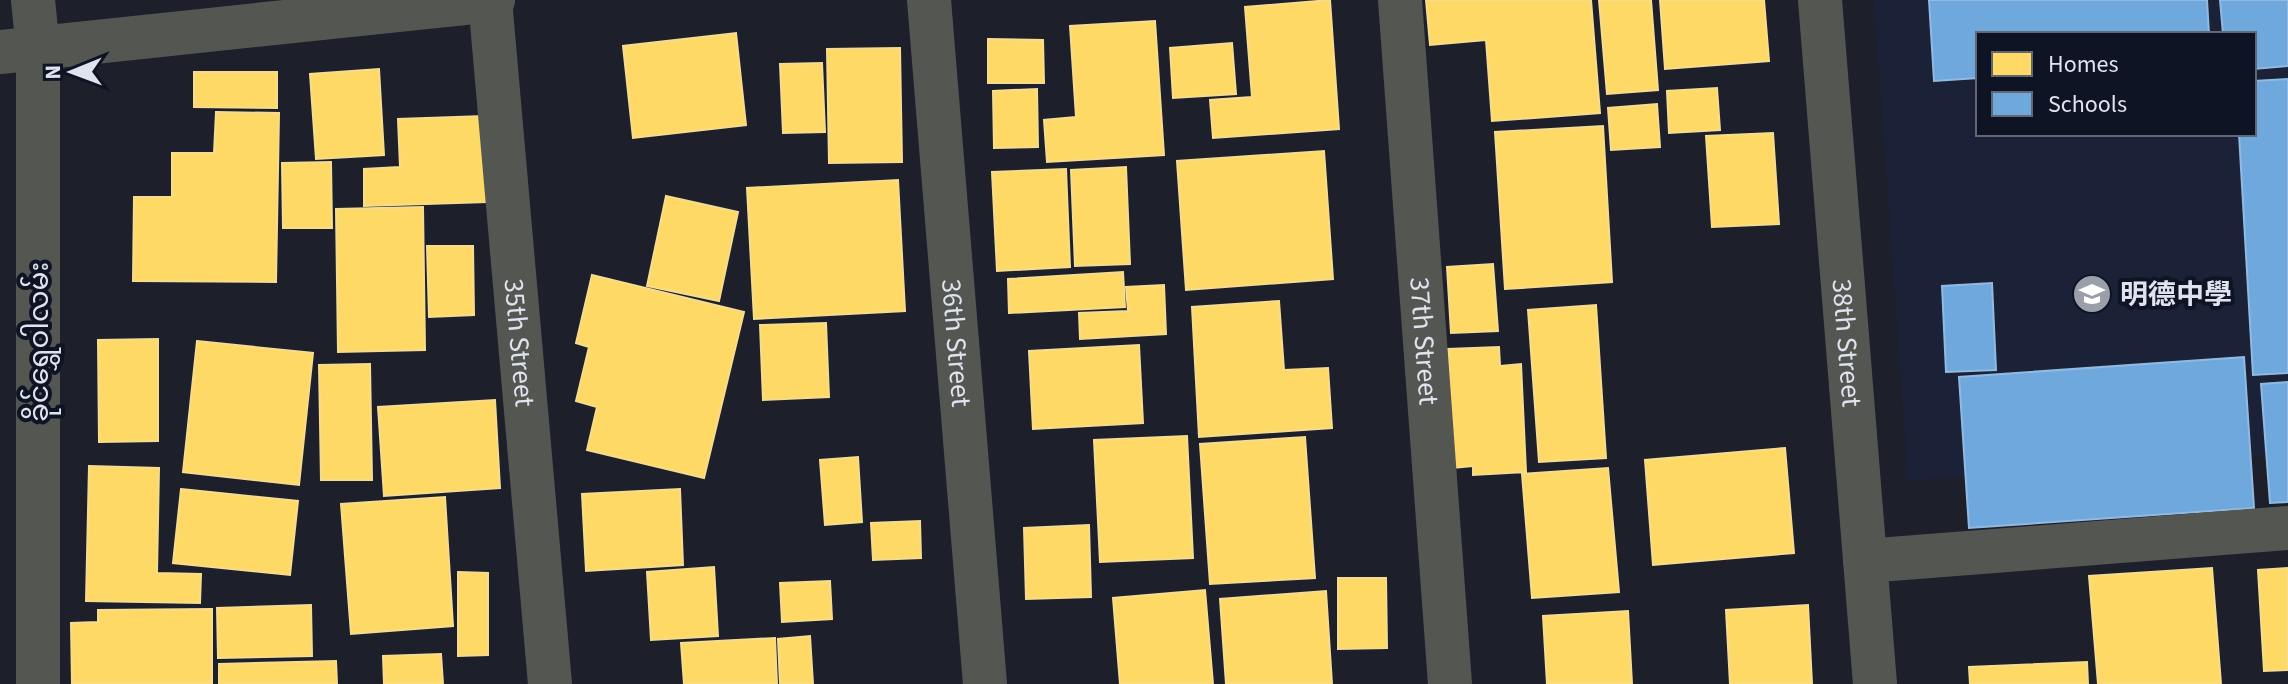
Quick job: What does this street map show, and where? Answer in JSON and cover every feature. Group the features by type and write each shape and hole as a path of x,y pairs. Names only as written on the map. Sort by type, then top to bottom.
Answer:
{"street":[{"name":"ခိုင်ရွှေဝါလမ်း","path":"33,0 19,50 19,634 38,684"},
{"path":"19,50 491,0"},
{"name":"35th Street","path":"491,0 550,684"},
{"name":"36th Street","path":"929,0 985,684"},
{"name":"37th Street","path":"1400,0 1450,684"},
{"name":"38th Street","path":"1820,0 1875,684"},
{"path":"1865,561 2288,528"}],"shaded area":[{"name":"明德中學","path":"1874,0 2288,0 2288,454 1908,481"}],"building: Homes":[{"path":"1330,0 1339,129 1213,138 1210,100 1252,97 1245,7"},
{"path":"1426,0 1591,0 1600,113 1492,121 1486,40 1430,45"},
{"path":"1599,0 1651,0 1658,90 1607,94"},
{"path":"1660,0 1764,0 1769,61 1665,69"},
{"path":"1155,21 1164,155 1047,162 1044,120 1076,117 1070,26"},
{"path":"736,33 746,125 633,138 623,46"},
{"path":"988,39 1043,40 1044,83 988,83"},
{"path":"1232,43 1236,94 1173,98 1170,48"},
{"path":"900,48 902,162 829,163 827,49"},
{"path":"822,63 825,132 783,133 780,64"},
{"path":"379,69 384,155 316,159 310,74"},
{"path":"194,72 277,72 277,108 194,107"},
{"path":"1717,88 1720,130 1669,133 1667,91"},
{"path":"1037,89 1038,147 994,148 993,91"},
{"path":"1657,104 1660,147 1611,150 1608,108"},
{"path":"216,112 279,113 276,282 133,281 134,197 172,197 172,153 214,153"},
{"path":"484,116 487,202 364,206 364,169 400,167 398,119"},
{"path":"1603,126 1612,282 1505,289 1495,132"},
{"path":"1773,133 1779,224 1712,227 1706,136"},
{"path":"1324,151 1333,279 1186,290 1177,161"},
{"path":"331,162 332,228 283,228 282,163"},
{"path":"1126,167 1130,264 1075,266 1071,170"},
{"path":"1066,169 1070,267 997,271 992,172"},
{"path":"898,180 905,311 754,319 747,188"},
{"path":"666,196 738,212 719,301 647,286"},
{"path":"423,207 425,350 338,352 336,209"},
{"path":"427,246 473,246 474,315 429,317"},
{"path":"1493,264 1498,331 1451,333 1447,267"},
{"path":"1123,272 1125,307 1009,313 1008,279"},
{"path":"592,275 744,312 704,478 587,450 597,407 576,401 589,347 576,343"},
{"path":"1164,285 1166,334 1080,339 1079,313 1128,311 1126,287"},
{"path":"1279,301 1284,370 1328,368 1332,428 1199,437 1192,307"},
{"path":"1596,305 1606,458 1539,462 1528,310"},
{"path":"826,323 829,397 763,400 760,325"},
{"path":"158,339 158,441 99,442 98,340"},
{"path":"197,341 313,353 299,485 183,472"},
{"path":"1139,345 1143,423 1033,429 1029,351"},
{"path":"1499,347 1500,366 1521,364 1526,472 1473,475 1473,466 1453,468 1448,349"},
{"path":"370,364 372,480 321,480 319,365"},
{"path":"495,400 500,488 384,496 378,407"},
{"path":"1187,436 1193,558 1100,562 1094,440"},
{"path":"1305,437 1315,578 1210,584 1200,444"},
{"path":"1785,448 1794,553 1653,565 1645,460"},
{"path":"858,457 862,522 825,525 820,460"},
{"path":"89,466 159,468 157,573 201,574 200,603 86,601"},
{"path":"1608,468 1619,592 1532,598 1522,474"},
{"path":"181,489 298,501 290,575 173,563"},
{"path":"680,489 683,565 586,571 582,494"},
{"path":"445,497 453,626 351,634 341,504"},
{"path":"920,521 921,558 873,560 871,523"},
{"path":"1089,525 1091,597 1026,599 1024,528"},
{"path":"714,567 718,636 651,640 647,572"},
{"path":"2212,568 2221,684 2098,684 2089,576"},
{"path":"2288,568 2288,670 2264,671 2258,570"},
{"path":"458,572 488,573 488,655 458,656"},
{"path":"1338,578 1386,578 1387,648 1338,649"},
{"path":"830,581 832,619 782,622 780,583"},
{"path":"1205,590 1213,684 1120,684 1113,598"},
{"path":"1326,591 1332,684 1226,684 1220,599"},
{"path":"311,605 312,656 218,658 217,608"},
{"path":"1808,605 1812,684 1730,684 1726,610"},
{"path":"212,609 212,684 72,684 71,623 98,622 98,610"},
{"path":"1628,611 1632,684 1547,684 1543,616"},
{"path":"810,636 813,684 780,684 778,639"},
{"path":"775,638 777,684 684,684 681,643"},
{"path":"441,654 443,684 384,684 383,656"},
{"path":"336,661 337,684 219,684 219,664"},
{"path":"2087,662 2088,684 1970,684 1969,667"}],"building: Schools":[{"path":"1929,0 2207,0 2209,32 1976,32 1976,78 1934,81"},
{"path":"2220,0 2288,0 2288,66 2256,69 2256,32 2223,32"},
{"path":"2288,79 2288,373 2253,375 2239,136 2256,136 2256,81"},
{"path":"1992,283 1996,370 1946,372 1942,286"},
{"path":"2244,357 2254,508 1969,528 1959,377"},
{"path":"2288,382 2288,502 2270,503 2261,384"}],"place":[{"name":"明德中學","path":"2092,294"}]}
